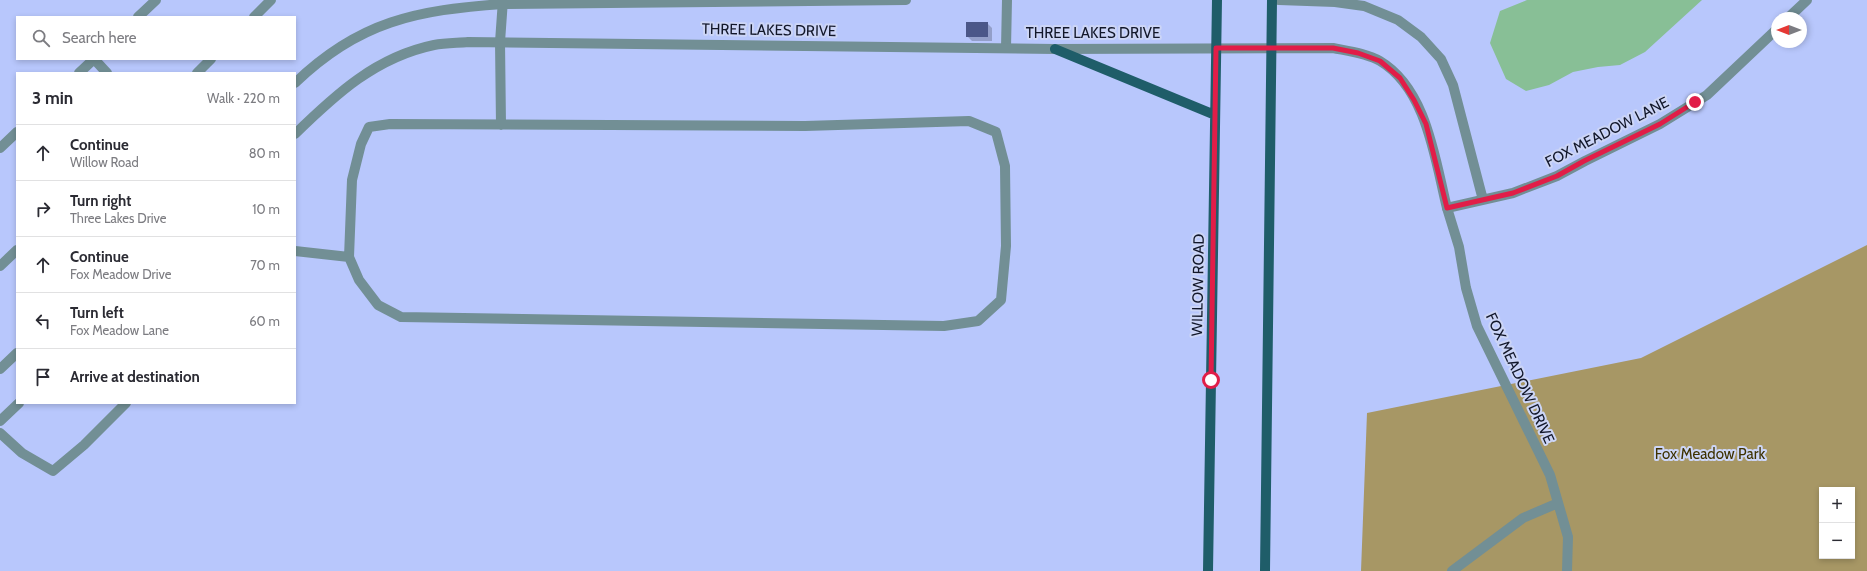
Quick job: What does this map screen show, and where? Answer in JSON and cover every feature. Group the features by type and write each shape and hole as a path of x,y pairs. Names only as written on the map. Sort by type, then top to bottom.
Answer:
{"main road":[{"name":"WILLOW ROAD","path":"1208,571 1217,0"},
{"path":"1265,571 1272,0"},
{"path":"1055,48 1215,115"}],"street":[{"path":"139,16 156,0"},
{"path":"255,16 271,0"},
{"name":"THREE LAKES DRIVE","path":"296,82 309,69 334,51 364,33 393,21 453,8 503,2 906,0"},
{"path":"1006,48 1007,0"},
{"path":"1279,0 1335,2 1364,6 1398,20 1421,37 1441,59 1453,85 1483,200"},
{"path":"1794,12 1807,0"},
{"path":"500,125 500,42 503,2"},
{"name":"FOX MEADOW LANE","path":"1447,208 1513,193 1557,176 1584,161 1660,124 1707,95 1771,35"},
{"name":"THREE LAKES DRIVE","path":"296,133 351,83 402,55 434,45 468,42 1006,48 1271,48"},
{"name":"FOX MEADOW DRIVE","path":"1271,48 1333,48 1358,53 1380,61 1400,78 1414,100 1426,124 1447,208 1459,247 1466,288 1477,326 1550,475 1568,537 1567,571"},
{"path":"81,72 93,60"},
{"path":"95,60 106,72"},
{"path":"198,72 210,60"},
{"path":"969,121 996,132 1006,166 1006,246 1001,300 978,321 944,326 401,317 378,306 359,280 348,257 352,180 361,144 369,127 390,124 805,126 969,121"},
{"path":"0,148 16,133"},
{"path":"0,266 16,251"},
{"path":"296,251 348,257"},
{"path":"0,369 16,354"},
{"path":"0,421 18,404"},
{"path":"0,432 22,453 53,471 84,445 125,404"},
{"path":"1452,571 1523,518 1558,503"}],"green space":[{"name":"Fox Meadow Park","path":"1867,245 1867,571 1361,571 1367,413 1641,358"}],"shaded area":[{"path":"1527,0 1702,0 1645,52 1620,65 1598,67 1573,72 1549,85 1526,91 1506,79 1490,43 1500,11"}],"building":[{"path":"966,22 988,22 988,37 966,37"}],"route":[{"path":"1211,380 1216,48 1333,48 1358,53 1380,61 1400,78 1414,100 1426,124 1447,208 1513,193 1557,176 1584,161 1660,124 1695,102"}]}
